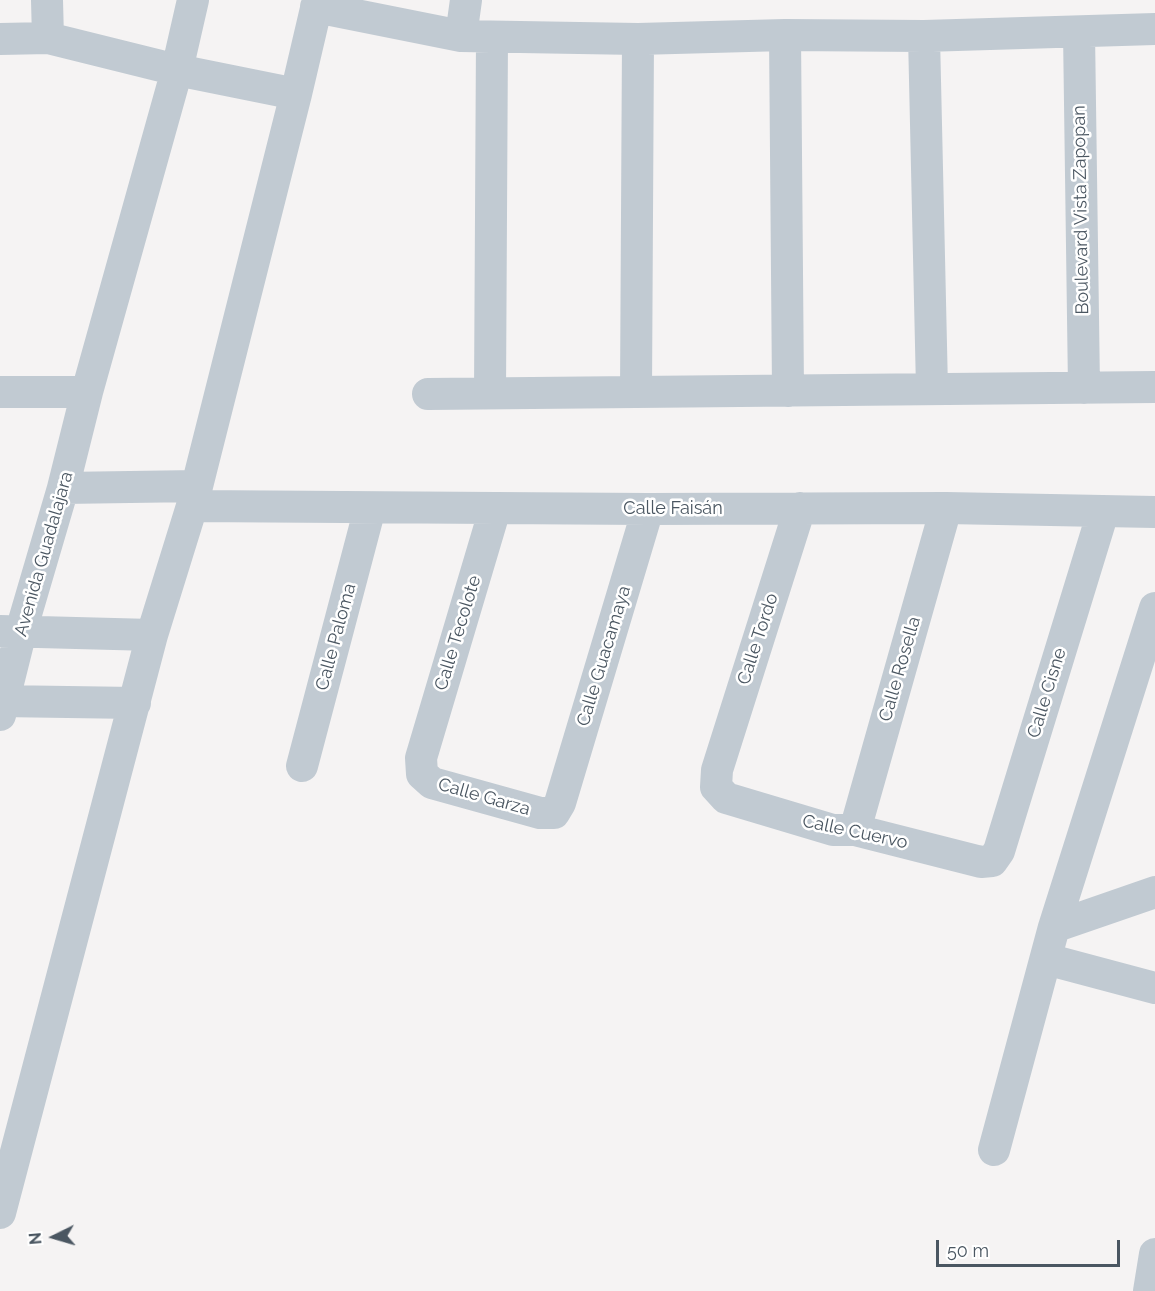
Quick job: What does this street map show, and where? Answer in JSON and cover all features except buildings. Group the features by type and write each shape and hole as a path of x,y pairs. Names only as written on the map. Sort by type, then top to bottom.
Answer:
{"street":[{"path":"47,0 48,38"},
{"name":"Avenida Guadalajara","path":"1,706 11,631 63,488 87,392 177,70 193,0"},
{"path":"461,36 466,0"},
{"path":"0,1213 152,635 195,496 317,3 461,36 492,37 638,39 785,35 924,36 1155,29"},
{"name":"Boulevard Vista Zapopan","path":"1079,32 1084,388"},
{"path":"785,35 788,391"},
{"path":"924,36 932,390"},
{"path":"490,393 492,37"},
{"path":"0,39 48,38 177,70 296,94"},
{"path":"636,392 638,39"},
{"path":"429,394 1155,387"},
{"path":"0,392 87,392"},
{"name":"Calle Faisán","path":"63,488 370,508 946,508 1155,512"},
{"name":"Calle Paloma","path":"302,766 370,508"},
{"name":"Calle Tordo","path":"717,770 800,508"},
{"name":"Calle Rosella","path":"855,830 946,508"},
{"name":"Calle Tecolote","path":"421,758 495,509"},
{"name":"Calle Guacamaya","path":"560,803 648,509"},
{"name":"Calle Cisne","path":"981,862 992,861 999,851 1103,512"},
{"path":"994,1150 1054,927 1155,608"},
{"path":"11,631 152,635"},
{"path":"1,706 135,703"},
{"name":"Calle Garza","path":"421,758 422,774 432,783 540,813 554,813 560,803"},
{"name":"Calle Cuervo","path":"717,770 716,787 726,798 833,830 855,830 981,862"},
{"path":"1054,927 1155,892"},
{"path":"1046,959 1155,988"},
{"path":"1149,1291 1155,1254"}]}
